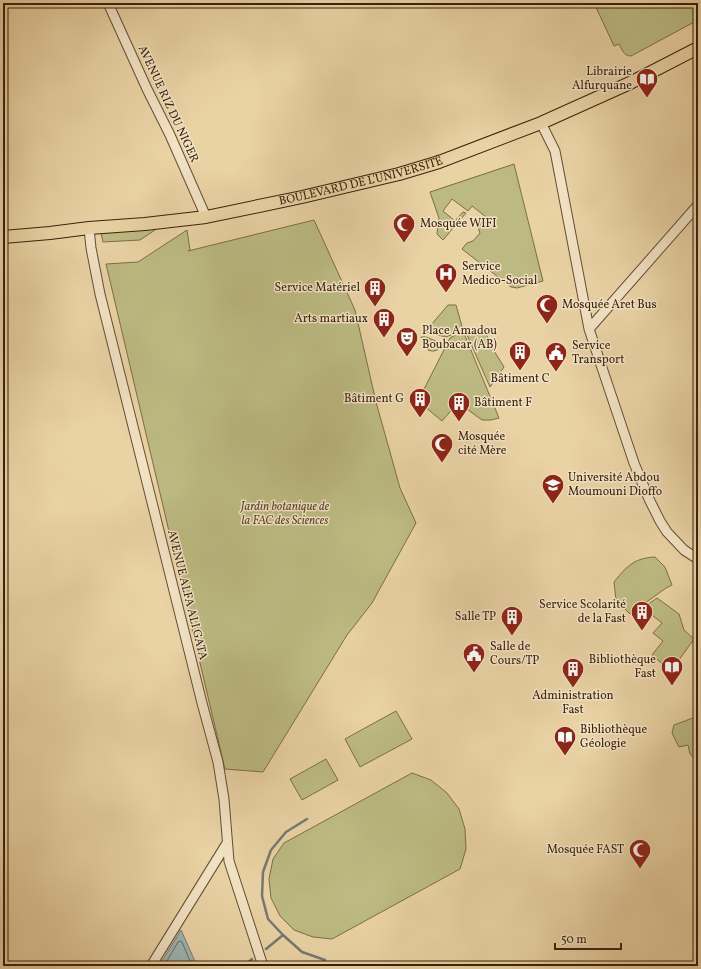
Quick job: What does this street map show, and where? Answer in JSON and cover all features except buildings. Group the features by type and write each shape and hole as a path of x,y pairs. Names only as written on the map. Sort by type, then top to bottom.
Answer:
{"main road":[{"name":"BOULEVARD DE L'UNIVERSITÉ","path":"3,237 206,217 302,197 399,174 438,162 541,123 630,83 698,48"}],"street":[{"name":"AVENUE RIZ DU NIGER","path":"108,3 147,89 170,135 206,217"},
{"path":"541,123 554,150 589,329 634,463 649,499 667,532 684,550 698,559"},
{"path":"589,329 698,205"},
{"name":"AVENUE ALFA ALI GATA","path":"89,228 100,294 218,762 224,799 229,861 263,966"},
{"path":"151,966 227,843"}],"green space":[{"path":"594,3 698,3 698,20 629,56 624,52 619,44 614,46"},
{"path":"514,164 543,281 517,288 511,287 462,249 467,243 473,241 480,233 478,227 486,217 472,206 468,211 452,199 443,211 455,221 463,212 466,213 443,240 437,234 439,218 430,192"},
{"name":"Jardin botanique de la FAC des Sciences","path":"314,220 355,310 376,402 400,488 416,523 372,603 347,635 263,772 225,769 106,264 138,262 187,230 190,250 188,251"},
{"path":"154,228 155,230 140,240 103,242 101,233"},
{"path":"448,305 456,305 463,330 446,337 423,331 431,325"},
{"path":"463,331 499,418 482,420 460,404 456,405 442,421 418,401 450,338"},
{"path":"485,331 491,346 504,367 490,387 467,335"},
{"path":"421,337 426,337 443,344 439,349 431,351 428,350 427,345"},
{"path":"655,557 665,567 672,585 630,614 616,600 614,582 630,565 638,560"},
{"path":"657,598 679,614 684,630 694,639 671,671 652,655 663,641 653,633 662,623 643,608"},
{"path":"396,711 412,739 360,767 345,739"},
{"path":"698,716 698,763 690,754 688,745 679,747 672,733 674,725"},
{"path":"326,759 338,780 302,800 290,779"},
{"path":"412,773 431,780 447,793 459,809 465,829 466,849 460,869 332,939 313,937 294,930 280,916 271,898 269,879 273,859 284,843"}],"water":[{"path":"181,930 197,966 159,966"}],"waterway":[{"path":"307,819 286,832 271,850 263,872 262,896 268,919 283,935 302,952 325,960"},
{"path":"266,949 283,935"},
{"path":"244,966 252,959"}],"place":[{"name":"Librairie Alfurquane","path":"647,98"},
{"name":"Mosquée WIFI","path":"404,244"},
{"name":"Service Medico-Social","path":"446,294"},
{"name":"Service Matériel","path":"375,308"},
{"name":"Mosquée Aret Bus","path":"547,324"},
{"name":"Arts martiaux","path":"384,338"},
{"name":"Place Amadou Boubacar (AB)","path":"407,358"},
{"name":"Bâtiment C","path":"520,372"},
{"name":"Service Transport","path":"556,372"},
{"name":"Bâtiment G","path":"420,418"},
{"name":"Bâtiment F","path":"459,422"},
{"name":"Mosquée cité Mère","path":"442,464"},
{"name":"Université Abdou Moumouni Dioffo","path":"553,504"},
{"name":"Service Scolarité de la Fast","path":"642,632"},
{"name":"Salle TP","path":"512,636"},
{"name":"Salle de Cours/TP","path":"474,674"},
{"name":"Bibliothèque Fast","path":"672,686"},
{"name":"Administration Fast","path":"573,688"},
{"name":"Bibliothèque Géologie","path":"565,756"},
{"name":"Mosquée FAST","path":"640,870"}]}
